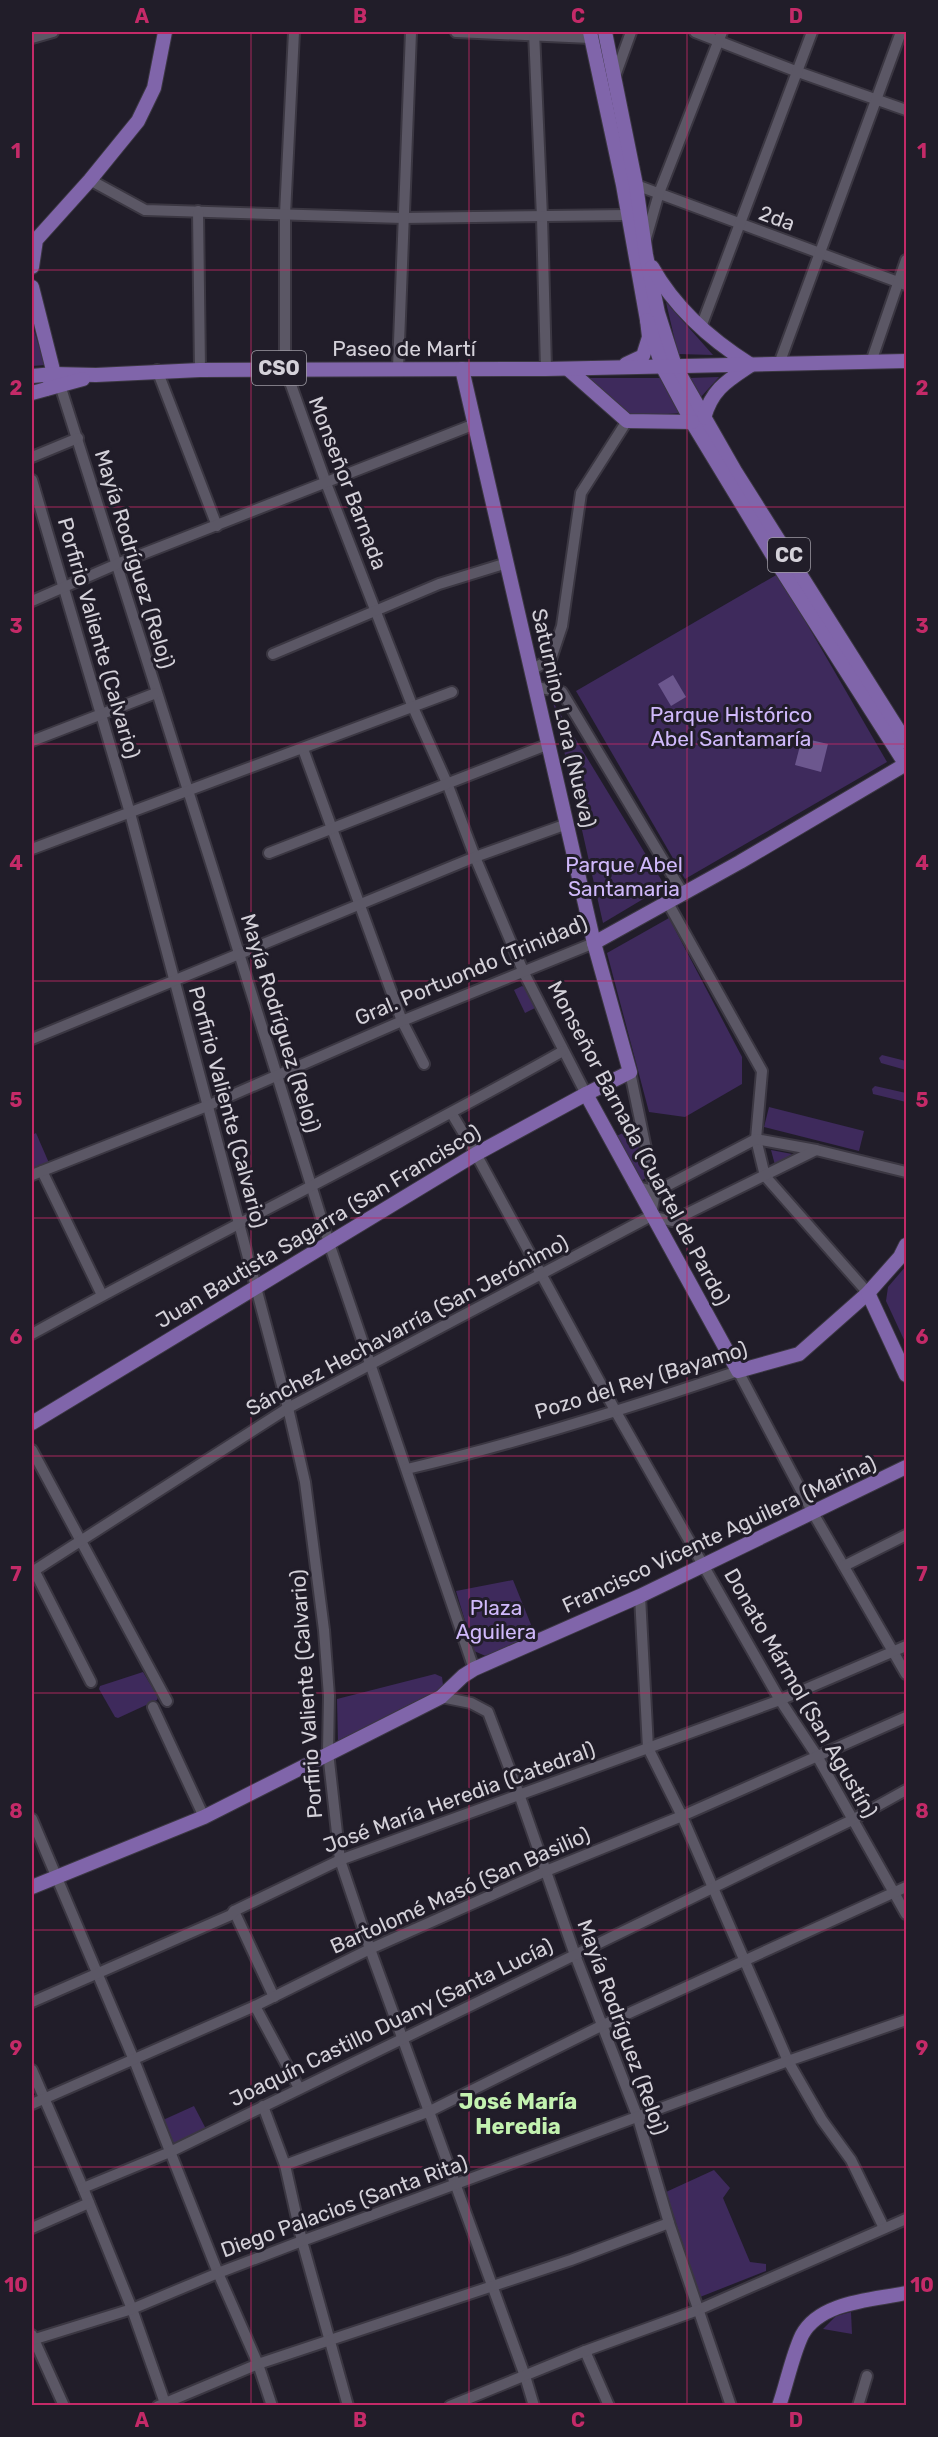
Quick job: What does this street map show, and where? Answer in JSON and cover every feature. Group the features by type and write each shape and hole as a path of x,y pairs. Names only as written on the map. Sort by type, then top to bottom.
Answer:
{"main road":[{"path":"32,267 36,240 90,180 138,121 154,88 165,32"},
{"name":"CC","path":"604,32 636,185 645,250 668,366"},
{"name":"CC","path":"591,35 647,320 668,366 781,569 906,764"},
{"path":"568,369 627,421 698,420 722,384 751,365 722,347 667,293 645,250"},
{"path":"32,287 53,383"},
{"path":"615,368 638,360 642,356 649,338 647,320"},
{"name":"Paseo de Martí","path":"32,393 53,383 96,375 157,370 568,369 906,361"},
{"name":"Saturnino Lora (Nueva)","path":"462,369 594,943 630,1072"},
{"name":"Paseo de Martí","path":"32,376 53,383"},
{"name":"CC","path":"698,420 906,742"},
{"name":"Gral. Portuondo (Trinidad)","path":"594,943 684,895 906,764"},
{"name":"Juan Bautista Sagarra (San Francisco)","path":"32,1423 476,1154 630,1072"},
{"name":"Monseñor Barnada (Cuartel de Pardo)","path":"586,1094 738,1371"},
{"name":"Pozo del Rey (Bayamo)","path":"738,1371 799,1353 868,1293 904,1252"},
{"path":"868,1293 906,1374"},
{"name":"Francisco Vicente Aguilera (Marina)","path":"32,1887 204,1817 328,1752 441,1697 462,1676 474,1669 640,1596 906,1467"},
{"path":"779,2406 803,2334 816,2319 834,2308 906,2293"}],"street":[{"path":"32,38 53,32"},
{"name":"Monseñor Barnada","path":"294,32 285,214 285,368 326,483 376,611"},
{"path":"398,368 411,32"},
{"path":"456,32 591,35"},
{"path":"614,79 631,32"},
{"path":"695,32 720,36 798,72 906,110"},
{"path":"701,327 812,32"},
{"path":"779,364 901,32"},
{"path":"535,34 546,369"},
{"path":"645,250 659,193 720,36"},
{"path":"90,180 145,210 403,218 627,215"},
{"name":"2da","path":"636,185 902,283"},
{"path":"198,211 200,369"},
{"path":"871,362 902,283 906,260"},
{"path":"157,370 217,526"},
{"name":"Mayía Rodríguez (Reloj)","path":"53,383 78,438 310,1186 474,1669"},
{"path":"531,670 551,659 562,626 581,493 627,421"},
{"path":"32,601 117,564 475,424"},
{"path":"32,457 78,438"},
{"name":"Porfirio Valiente (Calvario)","path":"32,480 130,813 288,1408 305,1482 324,1630 329,1696 328,1752 340,1860 534,2406"},
{"path":"273,654 439,584 507,563"},
{"name":"Monseñor Barnada (Cuartel de Pardo)","path":"376,611 412,705 447,783 475,857 524,973 586,1094"},
{"path":"536,687 562,692 684,895"},
{"path":"32,849 188,792 412,705 452,692"},
{"path":"32,741 156,693"},
{"path":"269,853 549,744"},
{"path":"303,748 402,1021 424,1064"},
{"path":"32,1039 475,857 567,824"},
{"path":"668,903 762,1071 756,1139 765,1176 868,1293"},
{"name":"Gral. Portuondo (Trinidad)","path":"37,1173 207,1106 402,1021 594,943"},
{"path":"32,1334 238,1223 452,1114 563,1051"},
{"name":"Saturnino Lora (Nueva)","path":"630,1072 655,1192 651,1216"},
{"name":"Donato Mármol (San Agustín)","path":"452,1114 543,1275 616,1412 780,1700 816,1756 906,1914"},
{"path":"635,1186 655,1192 756,1139 816,1150 906,1172"},
{"path":"651,1216 672,1221 816,1150"},
{"path":"37,1173 102,1295"},
{"name":"Sánchez Hechavarría (San Jerónimo)","path":"33,1571 288,1408 651,1216"},
{"name":"Monseñor Barnada (Cuartel de Pardo)","path":"738,1371 813,1514 906,1674"},
{"name":"Pozo del Rey (Bayamo)","path":"407,1469 616,1412 738,1371"},
{"path":"32,1450 167,1701"},
{"path":"844,1566 906,1535"},
{"path":"33,1571 91,1682"},
{"path":"640,1596 648,1748 682,1816 788,2061 822,2120 851,2160 884,2228"},
{"name":"José María Heredia (Catedral)","path":"32,2002 231,1915 234,1911 340,1860 780,1700 906,1646"},
{"name":"Mayía Rodríguez (Reloj)","path":"441,1697 471,1703 488,1712 575,1955 638,2118 669,2223 731,2406"},
{"path":"153,1707 204,1817"},
{"name":"Bartolomé Masó (San Basilio)","path":"32,2104 255,2006 370,1949 546,1871 682,1816 906,1717"},
{"name":"Joaquín Castillo Duany (Santa Lucía)","path":"83,2188 170,2152 403,2040 852,1820 906,1791"},
{"path":"32,1819 134,2060 218,2273 258,2364 272,2406"},
{"path":"285,2165 429,2111 603,2025 906,1887"},
{"path":"234,1911 274,1997"},
{"path":"255,2006 299,2088"},
{"name":"Diego Palacios (Santa Rita)","path":"32,2338 132,2310 218,2273 302,2241 456,2186 788,2061 906,2020"},
{"path":"32,2070 132,2310 163,2404 258,2364 571,2260 669,2223"},
{"path":"263,2106 285,2165 302,2241 348,2406"},
{"path":"32,2228 89,2203"},
{"path":"450,2406 585,2351 698,2310 906,2219"},
{"path":"32,2338 64,2406"},
{"path":"585,2351 609,2406"},
{"path":"858,2406 867,2376"}],"green space":[{"path":"666,302 713,355 678,354"},
{"path":"32,324 45,365 32,366"},
{"path":"719,377 700,398 689,378"},
{"path":"585,378 660,378 681,413 626,417"},
{"name":"Parque Histórico Abel Santamaría","path":"778,574 887,762 685,879 576,691"},
{"name":"Parque Abel Santamaria","path":"553,702 665,886 603,923"},
{"path":"669,918 742,1057 742,1084 685,1117 649,1112 607,953"},
{"path":"522,986 526,988 535,1008 525,1013 514,990"},
{"path":"882,1055 906,1061 906,1070 881,1063 879,1058"},
{"path":"875,1086 906,1093 906,1102 873,1094 872,1089"},
{"path":"769,1107 864,1131 859,1151 764,1127"},
{"path":"636,1127 646,1178 639,1182 612,1138"},
{"path":"36,1133 49,1163 32,1171 32,1135"},
{"path":"771,1150 792,1154 775,1165"},
{"path":"906,1266 906,1344 886,1301 888,1287"},
{"name":"Plaza Aguilera","path":"513,1580 536,1637 488,1657 474,1651 456,1591"},
{"path":"143,1672 158,1697 157,1700 118,1718 115,1717 99,1689 100,1686"},
{"path":"435,1674 442,1677 443,1685 437,1693 338,1742 337,1699"},
{"path":"194,2106 206,2129 173,2146 163,2120"},
{"path":"714,2170 730,2188 723,2198 750,2262 766,2264 766,2271 700,2297 666,2192"},
{"path":"851,2312 852,2334 823,2329 836,2316"}],"shaded area":[{"path":"673,675 686,697 671,706 658,684"},
{"path":"802,738 828,744 821,772 795,765"}],"district":[{"name":"José María Heredia","path":"518,2114"}]}
